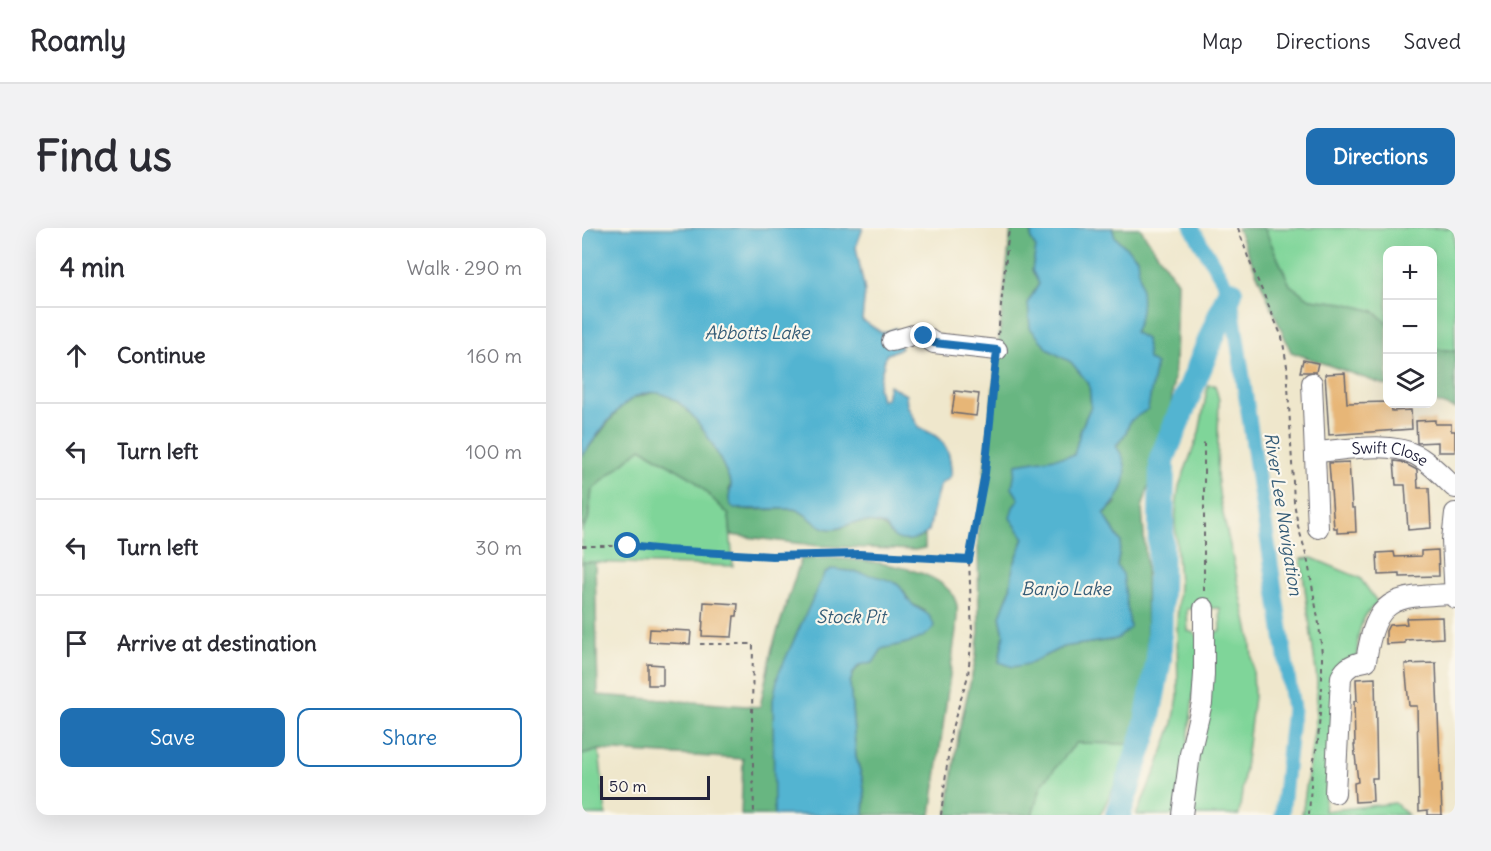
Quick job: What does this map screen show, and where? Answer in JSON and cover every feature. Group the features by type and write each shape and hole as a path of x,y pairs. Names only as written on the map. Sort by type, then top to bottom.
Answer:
{"street":[{"path":"892,341 913,335 924,336 934,343 997,350"},
{"path":"1312,383 1318,528"},
{"name":"Swift Close","path":"1315,452 1388,448 1407,451 1425,461 1455,488"},
{"path":"1335,793 1343,671 1366,661 1372,627 1377,617 1388,605 1407,598 1455,596 1452,540 1455,513"},
{"path":"1182,815 1190,754 1203,694 1204,608"}],"path":[{"path":"941,815 951,731 968,676 972,633 969,560 985,473 1009,228"},
{"path":"1238,228 1249,260 1282,336 1287,366 1294,502 1307,556 1319,624 1322,682 1309,815"},
{"path":"1204,441 1204,608"},
{"path":"582,546 628,546 772,556 859,554 969,560"},
{"path":"700,644 753,644 754,815"}],"green space":[{"path":"1011,228 1032,228 1031,239 1036,248 1032,270 1039,284 1028,302 1049,350 1071,362 1089,384 1091,406 1081,429 1074,455 1019,499 1024,538 1013,567 1010,590 1000,616 1004,635 999,662 1028,664 1063,647 1117,639 1117,566 1121,542 1104,514 1116,503 1116,447 1126,433 1148,359 1134,332 1137,258 1115,237 1112,228 1140,228 1177,282 1175,365 1170,417 1142,508 1146,562 1145,709 1135,744 1076,743 1042,784 1032,815 947,815 959,731 975,662 979,631 978,528"},
{"path":"1237,228 1264,228 1290,285 1310,299 1343,303 1374,311 1383,319 1383,385 1291,352"},
{"path":"1264,228 1454,228 1455,351 1437,349 1437,246 1383,246 1383,319 1374,311 1343,303 1310,299 1290,285"},
{"path":"1437,349 1455,351 1455,409 1437,402"},
{"path":"1208,385 1215,385 1219,400 1217,475 1220,500 1250,637 1253,666 1254,697 1239,815 1188,815 1211,633 1221,631 1220,608 1187,609 1188,631 1194,633 1200,640 1179,815 1136,815 1157,768 1173,723 1178,697 1179,584 1175,522 1177,500 1179,486 1199,433"},
{"path":"655,392 681,405 702,428 725,470 731,483 729,491 740,510 794,509 829,529 838,529 854,523 876,523 885,527 892,535 919,538 925,535 925,548 915,550 819,546 731,535 729,515 692,478 641,448 592,490 588,521 582,529 582,456 619,409 633,398"},
{"path":"641,448 692,478 729,515 733,566 582,562 582,529 588,521 592,490"},
{"path":"828,558 880,563 919,572 936,580 948,590 956,602 956,630 931,815 864,815 863,781 856,757 850,683 854,672 860,665 879,654 881,649 898,644 925,611 910,603 904,591 775,770 774,815 741,815 743,759 599,750 582,755 582,562 595,562 598,695 760,707 772,648 801,559"},
{"path":"1312,558 1360,578 1378,603 1367,613 1361,626 1358,656 1341,662 1324,811 1395,803 1408,815 1302,815 1316,719 1317,679 1301,559"},
{"path":"1076,743 1135,744 1100,815 1032,815 1042,784"},
{"path":"599,750 606,815 582,815 582,755"}],"water":[{"name":"Abbotts Lake","path":"582,228 863,228 856,247 865,292 862,320 882,333 896,328 901,348 886,355 878,387 881,400 886,399 889,385 906,395 907,405 919,428 940,440 949,454 951,475 939,488 929,531 915,539 905,540 895,537 885,526 878,523 853,523 830,529 794,509 734,509 729,502 731,483 707,435 682,405 667,396 652,392 627,402 582,456"},
{"name":"Banjo Lake","path":"1032,228 1112,228 1115,237 1137,258 1141,306 1134,332 1146,339 1148,359 1156,364 1148,409 1130,421 1126,433 1116,446 1125,464 1125,482 1117,498 1104,514 1121,542 1117,566 1123,574 1130,628 1117,639 1063,647 1028,664 1013,667 999,662 1004,635 1000,616 1010,590 1013,567 1024,538 1010,518 1013,507 1019,499 1012,488 1016,464 1074,455 1081,429 1091,406 1089,384 1071,362 1049,350 1030,328 1028,302 1039,284 1032,270 1036,248 1031,239"},
{"name":"Stock Pit","path":"831,569 875,576 897,584 911,603 930,617 934,626 930,632 918,639 882,649 873,663 859,665 853,673 850,683 856,757 863,781 865,799 864,815 774,815 773,700 778,675 824,574"}],"building":[{"path":"1303,360 1318,363 1316,372 1300,372"},
{"path":"1345,373 1347,403 1383,402 1383,408 1392,408 1392,411 1411,410 1412,429 1329,435 1325,374"},
{"path":"955,391 979,394 976,416 952,413"},
{"path":"1435,420 1435,424 1451,424 1451,431 1455,431 1455,452 1438,452 1438,442 1417,443 1416,421"},
{"path":"1394,461 1402,462 1417,470 1418,488 1429,488 1431,528 1408,530 1405,485 1396,485"},
{"path":"1349,462 1356,532 1337,533 1337,528 1334,528 1329,463"},
{"path":"1438,550 1439,576 1378,575 1377,553 1394,552 1395,557 1421,556 1421,551"},
{"path":"704,602 738,604 732,637 702,636"},
{"path":"1442,617 1443,638 1405,640 1405,643 1386,644 1386,631 1389,625 1407,624 1406,618"},
{"path":"650,629 691,631 690,644 649,642"},
{"path":"1436,663 1442,815 1428,815 1428,810 1419,811 1417,706 1409,706 1405,664"},
{"path":"648,664 663,665 663,685 648,685"},
{"path":"1375,678 1377,778 1372,778 1373,801 1355,802 1354,783 1358,782 1354,745 1356,679"}],"waterway":[{"name":"River Lee Navigation","path":"1192,228 1230,292 1293,709 1282,815"},
{"path":"1118,815 1145,732 1159,659 1162,459 1230,292"}],"route":[{"path":"628,546 772,556 859,554 969,560 985,473 997,350 934,343 924,336"}]}
